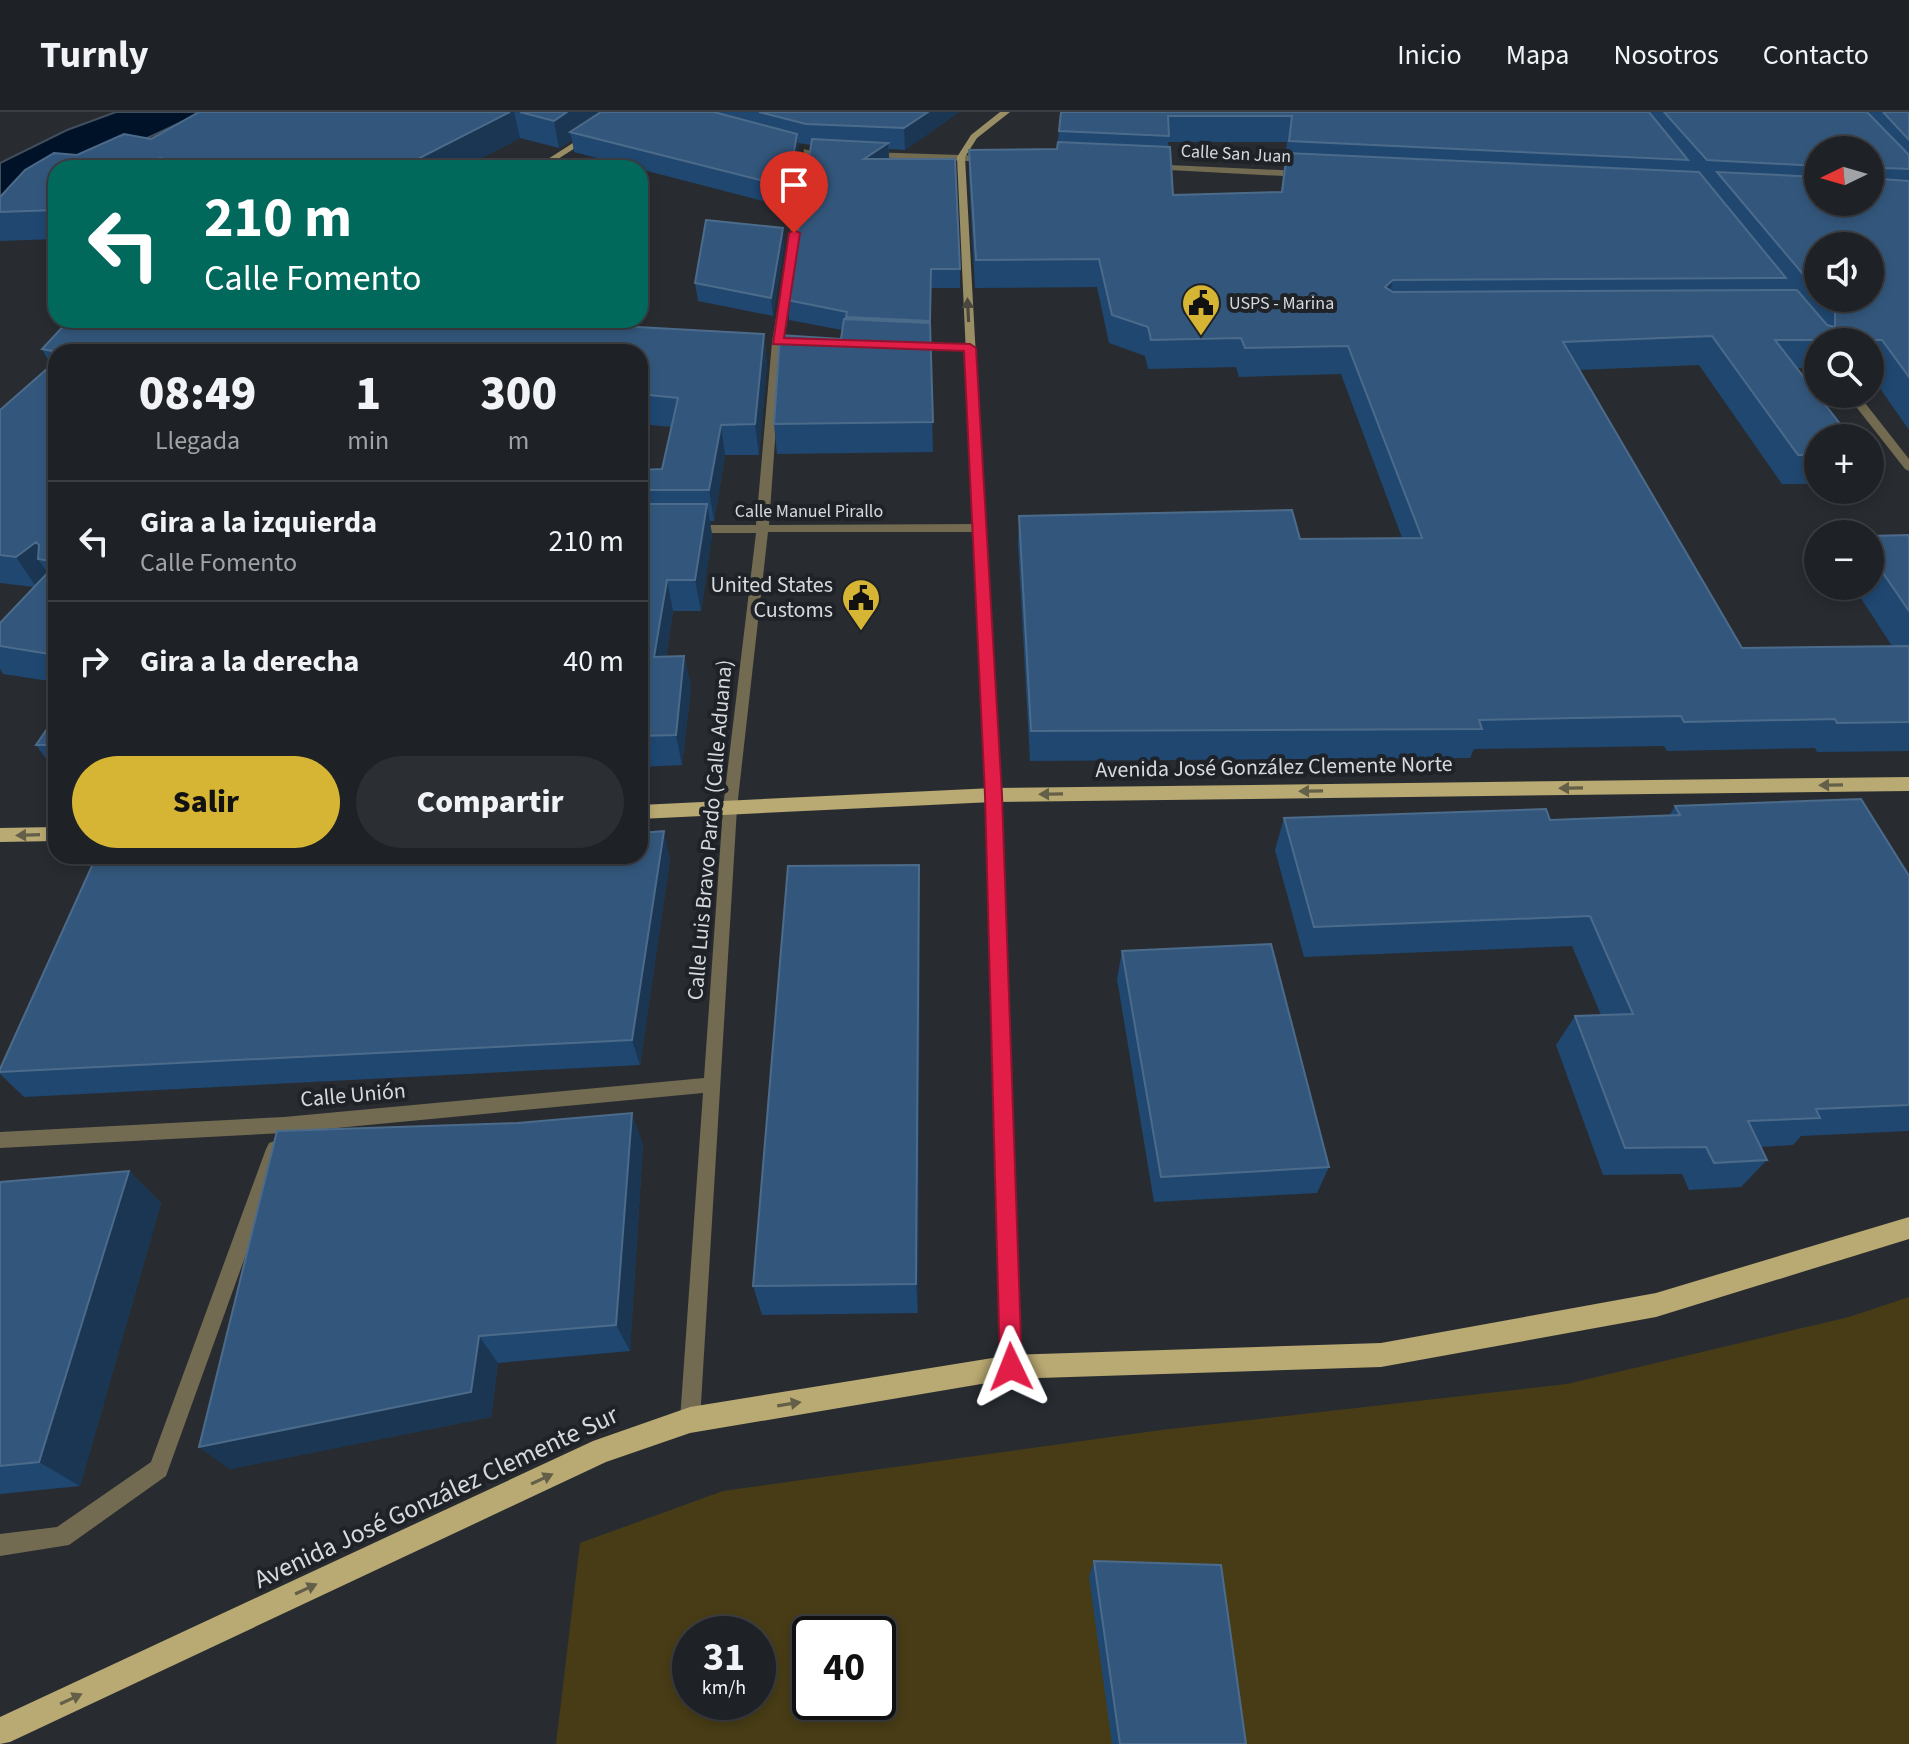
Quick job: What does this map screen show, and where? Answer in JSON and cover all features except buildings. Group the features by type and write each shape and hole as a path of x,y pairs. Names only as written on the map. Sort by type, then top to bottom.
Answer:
{"main road":[{"name":"Avenida José González Clemente Norte","path":"648,812 993,795 1909,784"},
{"path":"0,835 48,834"},
{"name":"Avenida José González Clemente Sur","path":"0,1732 602,1450 690,1420 1011,1367 1381,1355 1656,1305 1909,1228"}],"street":[{"path":"551,160 627,112"},
{"path":"1006,112 977,131 965,145 961,157 993,795 1011,1367"},
{"name":"Calle Luis Bravo Pardo (Calle Aduana)","path":"690,1420 730,808 762,530 777,342 807,150"},
{"path":"853,153 1008,160"},
{"name":"Calle San Juan","path":"1136,166 1311,174"},
{"path":"896,345 970,348"},
{"path":"1863,408 1909,467"},
{"name":"Calle Manuel Pirallo","path":"670,529 978,528"},
{"name":"Calle Unión","path":"0,1140 284,1125 710,1085"},
{"path":"0,1545 61,1537 159,1469 284,1125"}],"shaded area":[{"path":"1909,1297 1909,1744 556,1744 580,1543 723,1491 1161,1430 1567,1384 1849,1317"}],"water":[{"path":"116,112 203,112 100,160 48,160 48,176 0,227 0,163 67,130"}],"place":[{"name":"USPS - Marina","path":"1201,337"},
{"name":"United States Customs","path":"861,632"}],"route":[{"path":"794,233 777,342 970,348 993,795 1011,1367"}]}
